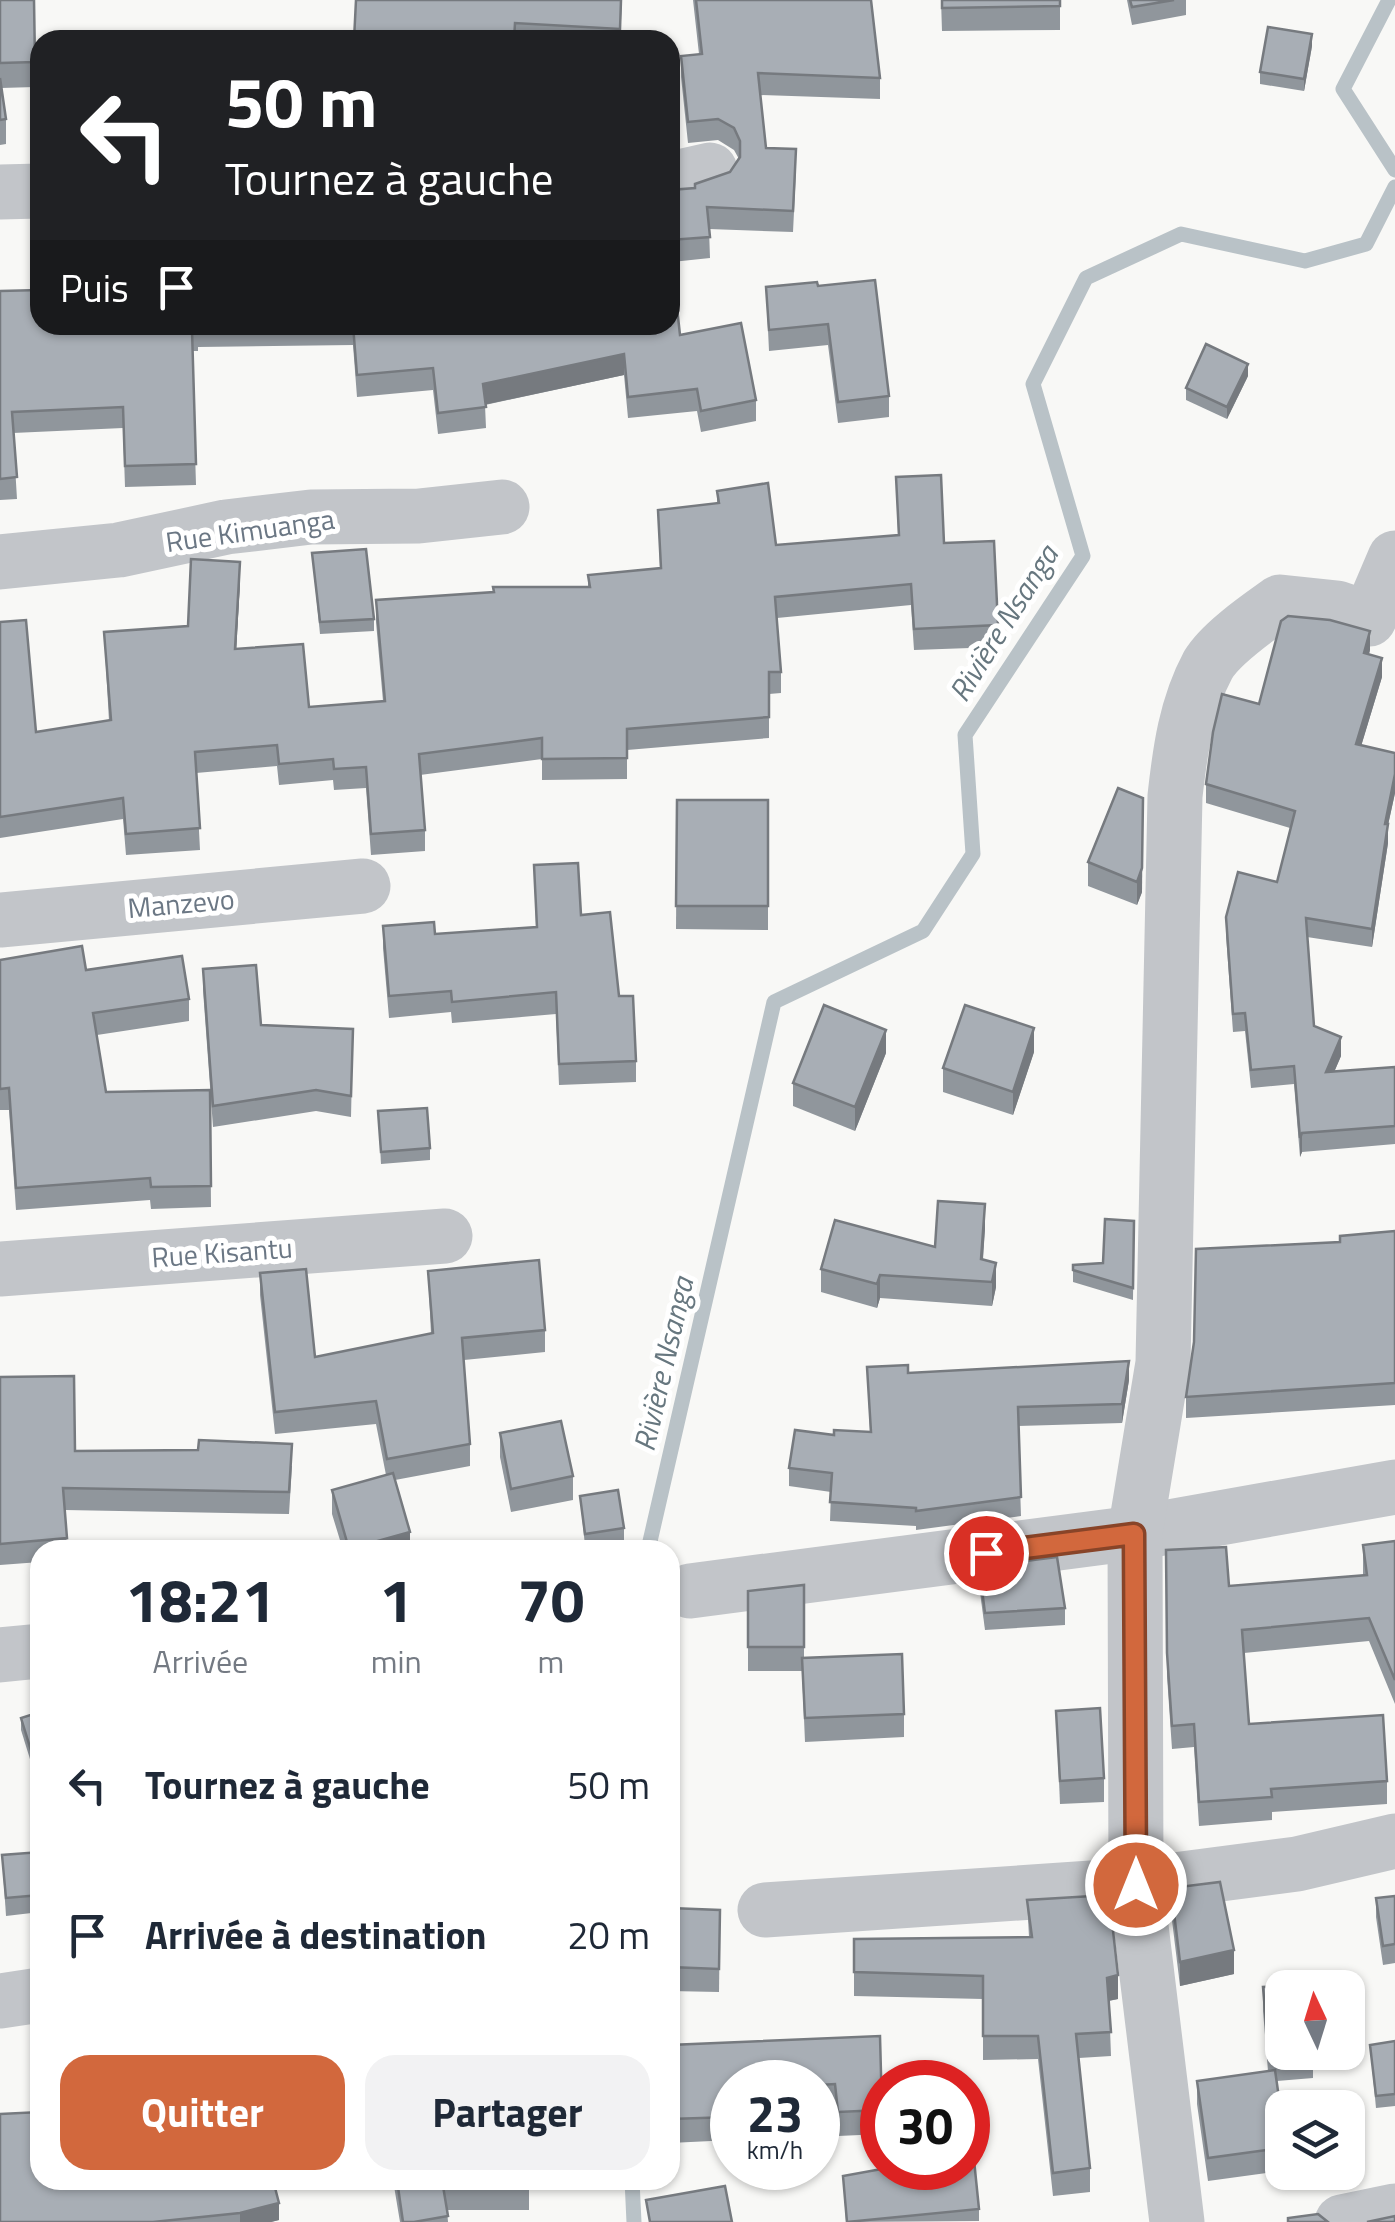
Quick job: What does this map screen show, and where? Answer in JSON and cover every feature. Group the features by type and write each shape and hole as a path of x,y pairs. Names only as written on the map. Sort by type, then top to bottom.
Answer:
{"street":[{"path":"0,192 30,191"},
{"name":"Rue Kimuanga","path":"0,562 118,550 226,527 310,517 419,516 502,507"},
{"path":"1177,2222 1136,1885 1134,1534 1163,1363 1175,796 1183,728 1210,662 1255,620 1280,602 1337,608 1369,619 1395,558"},
{"name":"Manzevo","path":"0,920 363,886"},
{"name":"Rue Kisantu","path":"0,1268 444,1236"},
{"path":"690,1592 1134,1534 1395,1487"},
{"path":"0,1654 30,1652"},
{"path":"765,1910 1136,1885 1297,1864 1395,1841"},
{"path":"0,2001 30,1996"},
{"path":"1342,2222 1395,2211"}],"building":[{"path":"0,0 34,0 30,62 0,63"},
{"path":"356,0 621,0 620,29 515,23 515,30 354,30"},
{"path":"696,0 871,0 880,78 758,73 766,148 796,149 793,211 707,207 710,237 680,239 680,189 695,188 695,184 730,172 740,157 740,141 734,128 718,119 688,122 681,56 702,54"},
{"path":"942,0 1060,0 1060,6 942,8"},
{"path":"1130,0 1174,0 1132,7"},
{"path":"1268,27 1312,34 1304,79 1260,72"},
{"path":"0,78 6,119 0,120"},
{"path":"875,280 889,396 838,402 828,324 769,330 766,287"},
{"path":"30,290 30,335 192,335 196,464 125,466 123,407 12,412 17,477 0,479 0,291"},
{"path":"741,323 756,400 701,411 697,389 628,397 624,354 483,384 486,407 438,413 433,368 357,375 354,335 680,335"},
{"path":"1206,344 1248,364 1227,407 1186,388"},
{"path":"941,475 944,543 994,541 998,625 914,629 911,584 775,597 781,672 769,672 769,717 627,729 627,758 542,759 542,738 419,754 425,830 371,834 366,767 334,769 333,759 279,764 277,745 195,752 200,828 126,834 123,798 0,817 0,622 26,620 36,732 111,720 104,632 188,626 191,559 240,562 235,649 303,644 309,707 385,701 376,600 494,592 493,587 590,587 588,575 661,568 658,510 719,503 717,491 768,483 776,545 899,535 896,477"},
{"path":"366,549 374,619 320,622 312,553"},
{"path":"1288,616 1330,620 1370,631 1364,653 1382,658 1356,744 1395,753 1372,929 1306,918 1314,1026 1341,1037 1326,1072 1395,1067 1395,1126 1302,1133 1300,1138 1294,1066 1251,1070 1245,1013 1233,1014 1226,917 1238,872 1277,882 1295,811 1206,784 1222,694 1259,704 1281,621"},
{"path":"1118,788 1143,798 1142,868 1137,882 1088,862"},
{"path":"677,800 768,800 768,906 676,906"},
{"path":"578,863 581,915 610,912 619,996 633,996 636,1061 559,1064 556,992 452,1002 451,991 389,996 383,926 434,922 435,934 537,927 534,865"},
{"path":"82,946 86,970 182,956 189,999 93,1013 106,1092 210,1090 211,1186 151,1187 150,1178 16,1188 9,1088 0,1089 0,960"},
{"path":"256,965 261,1025 353,1029 351,1096 316,1090 213,1106 203,969"},
{"path":"824,1005 886,1030 855,1107 793,1083"},
{"path":"965,1005 1034,1028 1013,1092 943,1068"},
{"path":"427,1108 430,1148 381,1152 378,1111"},
{"path":"938,1201 985,1204 981,1259 996,1263 992,1282 880,1275 877,1284 821,1269 835,1220 935,1247"},
{"path":"1105,1219 1134,1221 1133,1288 1073,1270 1073,1265 1103,1263"},
{"path":"1395,1231 1395,1383 1186,1397 1194,1342 1196,1249 1340,1242 1340,1236"},
{"path":"539,1260 545,1330 462,1338 470,1444 387,1459 376,1401 275,1412 260,1273 306,1269 315,1357 433,1333 428,1271"},
{"path":"1129,1361 1122,1404 1018,1407 1021,1497 916,1511 830,1502 832,1473 789,1468 795,1430 834,1435 834,1430 871,1432 867,1367 908,1365 908,1373"},
{"path":"74,1376 75,1451 198,1450 199,1440 292,1444 289,1492 63,1488 67,1538 0,1544 0,1377"},
{"path":"561,1421 573,1476 511,1489 500,1433"},
{"path":"393,1473 410,1532 381,1540 346,1540 332,1490"},
{"path":"618,1490 624,1528 585,1534 580,1496"},
{"path":"1395,1541 1395,1680 1369,1618 1242,1630 1249,1724 1383,1715 1387,1781 1271,1789 1272,1797 1199,1802 1194,1724 1172,1726 1166,1550 1226,1547 1229,1586 1367,1575 1363,1545"},
{"path":"1057,1557 1065,1608 985,1613 979,1567"},
{"path":"804,1585 804,1647 748,1647 748,1591"},
{"path":"902,1654 904,1714 805,1718 802,1658"},
{"path":"1100,1708 1104,1778 1060,1781 1056,1711"},
{"path":"30,1715 30,1747 21,1718"},
{"path":"30,1853 30,1896 6,1898 2,1855"},
{"path":"1220,1882 1234,1950 1180,1962 1171,1888"},
{"path":"1109,1895 1118,1975 1107,1978 1111,2032 1076,2034 1090,2168 1053,2173 1038,2036 983,2036 983,1976 854,1972 854,1939 1032,1937 1027,1900"},
{"path":"1395,1896 1395,1944 1383,1946 1376,1898"},
{"path":"680,1908 720,1910 719,1969 680,1967"},
{"path":"880,2036 881,2060 860,2060 860,2111 840,2112 840,2060 710,2060 710,2118 680,2119 680,2045"},
{"path":"1395,2041 1395,2094 1376,2096 1370,2045"},
{"path":"1275,2070 1278,2090 1265,2090 1265,2150 1208,2158 1197,2081"},
{"path":"30,2112 30,2190 276,2190 279,2203 240,2213 153,2222 0,2222 0,2114"},
{"path":"860,2173 860,2190 977,2190 979,2209 847,2222 843,2176"},
{"path":"710,2189 726,2190 732,2222 650,2222 646,2200"},
{"path":"398,2190 444,2190 448,2216 403,2222"},
{"path":"1318,2214 1328,2222 1288,2222 1288,2218"},
{"path":"1395,2216 1395,2222 1367,2222"}],"waterway":[{"name":"Rivière Nsanga","path":"1389,0 1343,89 1395,170"},
{"name":"Rivière Nsanga","path":"650,1540 774,1002 923,931 973,854 965,735 1083,556 1033,384 1086,278 1181,234 1305,261 1366,244 1395,187"},
{"name":"Rivière Nsanga","path":"632,2190 634,2222"}],"route":[{"path":"986,1553 1134,1534 1136,1885"}]}
